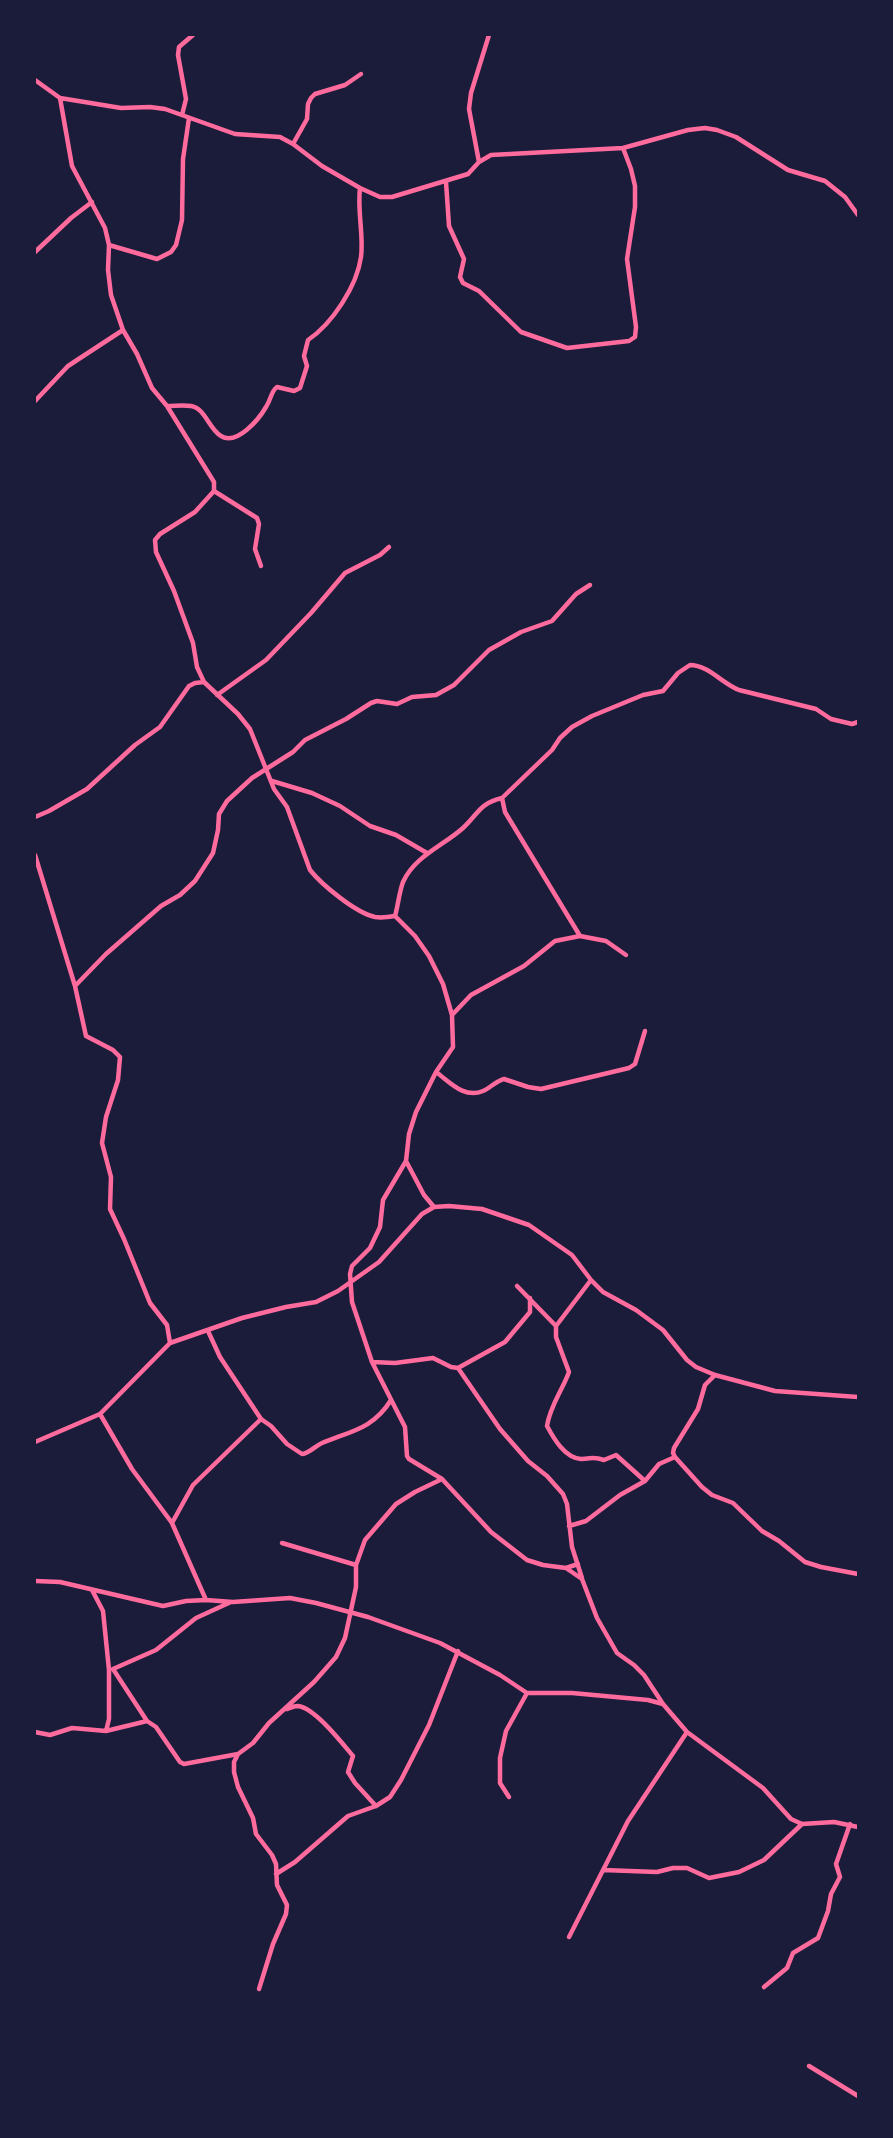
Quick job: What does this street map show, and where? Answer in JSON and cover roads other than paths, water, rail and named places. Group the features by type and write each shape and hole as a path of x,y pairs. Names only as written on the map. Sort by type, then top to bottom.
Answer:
{"street":[{"path":"182,115 186,99 178,55 179,47 193,35"},
{"path":"479,162 469,109 471,92 489,35"},
{"path":"293,144 307,119 310,98 315,94 345,86 361,74"},
{"path":"35,80 60,98 121,108 150,107 182,115 235,134 270,135 293,144 322,166 380,197 392,197 468,174 479,162 491,155 623,148 688,130 705,128 736,137 788,170 825,181 845,197 858,215"},
{"path":"60,98 72,166 105,228 109,245 108,270 111,295 122,330 137,354 152,388 167,406 214,482 214,491 195,512 160,534 155,540 156,552 174,591 193,643 197,667 204,682 238,714 250,729 274,789 287,807 310,870 316,878 362,913 377,918 395,916"},
{"path":"109,245 157,259 171,252 176,245 182,220 184,159 188,118"},
{"path":"446,182 449,226 464,259 460,277 463,283 478,291 521,332 566,348 629,341 635,337 636,327 626,259 635,207 635,186 623,148"},
{"path":"167,406 191,406 198,409 221,436 227,438 239,436 254,422 267,406 274,388 294,391 300,388 307,366 304,356 308,340 315,335 348,296 356,277 361,256 358,203 360,188"},
{"path":"35,252 70,218 92,202"},
{"path":"35,401 68,366 122,330"},
{"path":"214,491 257,518 259,524 255,549 261,566"},
{"path":"217,695 266,660 311,613 345,573 380,555 389,547"},
{"path":"75,986 106,954 147,918 161,906 180,895 195,881 213,853 219,814 240,787 293,752 305,740 346,719 371,703 377,701 397,704 412,697 436,695 454,685 489,650 521,632 552,621 576,594 590,585"},
{"path":"395,916 404,882 416,864 427,853 463,828 480,808 493,800 502,798 552,750 560,738 572,727 592,716 643,695 663,690 678,673 690,665 701,667 730,686 740,690 816,709 831,719 852,724 858,722"},
{"path":"35,817 87,789 135,745 160,727 189,686 204,682"},
{"path":"272,781 312,793 340,806 370,826 396,835 427,853"},
{"path":"502,798 505,812 580,936"},
{"path":"35,855 75,986 86,1036 113,1050 120,1057 118,1080 106,1117 102,1143 111,1178 110,1210 150,1303 167,1325 170,1343"},
{"path":"395,916 415,936 429,956 443,984 452,1015 453,1048 436,1072 416,1112 409,1134 406,1161 383,1200 380,1227 370,1248 352,1266 350,1281 352,1302 372,1362 405,1428 407,1456 409,1459 442,1479 491,1532 527,1560 543,1565 566,1568 578,1564"},
{"path":"452,1015 470,995 524,966 555,941 580,936 606,940 626,955"},
{"path":"436,1072 459,1090 474,1093 483,1091 504,1079 541,1089 629,1068 635,1064 645,1032"},
{"path":"406,1161 424,1195 434,1207"},
{"path":"35,1442 100,1414 170,1343 242,1318 316,1302 338,1291 378,1262 414,1221 434,1207 449,1206 482,1209 530,1225 572,1255 603,1292 636,1310 663,1330 696,1367 715,1375 775,1391 858,1397"},
{"path":"591,1280 556,1326 556,1338 569,1372 565,1383 556,1396 547,1423 550,1433 561,1448 572,1458 582,1459 594,1456 604,1460 616,1455 645,1481"},
{"path":"518,1286 556,1326"},
{"path":"372,1362 396,1363 433,1358 451,1367 458,1368 505,1342 530,1312 530,1298"},
{"path":"208,1331 220,1357 261,1419 271,1426 297,1452 306,1454 319,1444 371,1424 391,1400"},
{"path":"458,1368 500,1429 528,1461 547,1476 563,1494 567,1504 572,1547 582,1579 597,1618 617,1653 644,1675 663,1704 688,1732 764,1788 791,1819 802,1824 834,1822 858,1827"},
{"path":"715,1375 705,1385 698,1409 674,1448 673,1453 675,1457 702,1487 712,1495 733,1503 762,1531 779,1541 805,1562 858,1574"},
{"path":"100,1414 132,1469 172,1523 206,1600"},
{"path":"172,1523 193,1485 261,1419"},
{"path":"569,1526 586,1521 620,1495 645,1481 659,1464 675,1457"},
{"path":"111,1670 147,1721 156,1728 180,1762 184,1764 238,1754 253,1743 269,1723 314,1682 336,1656 345,1638 356,1587 356,1565 365,1540 396,1504 414,1492 442,1479"},
{"path":"282,1543 356,1565"},
{"path":"566,1568 582,1579"},
{"path":"35,1581 60,1582 163,1606 186,1601 233,1602 290,1598 316,1603 351,1612 458,1651 526,1692 572,1692 620,1696 663,1704"},
{"path":"92,1590 103,1611 111,1670 109,1719 106,1731"},
{"path":"111,1670 156,1650 196,1618 233,1602"},
{"path":"276,1874 295,1862 348,1816 386,1801 402,1780 429,1725 458,1651"},
{"path":"509,1797 500,1783 500,1758 506,1731 526,1692"},
{"path":"286,1709 297,1706 303,1708 327,1725 354,1756 348,1772 355,1783 376,1806"},
{"path":"35,1732 50,1735 72,1728 106,1731 147,1721"},
{"path":"569,1937 628,1821 688,1732"},
{"path":"238,1754 234,1762 234,1772 238,1788 253,1818 256,1834 272,1855 276,1864 277,1885 286,1905 286,1914 273,1944 259,1989"},
{"path":"603,1870 657,1872 674,1868 686,1868 709,1878 739,1872 764,1860 802,1824"},
{"path":"764,1987 786,1968 793,1953 818,1938 828,1911 831,1894 840,1877 836,1864 850,1824"},
{"path":"809,2066 858,2096"}]}
